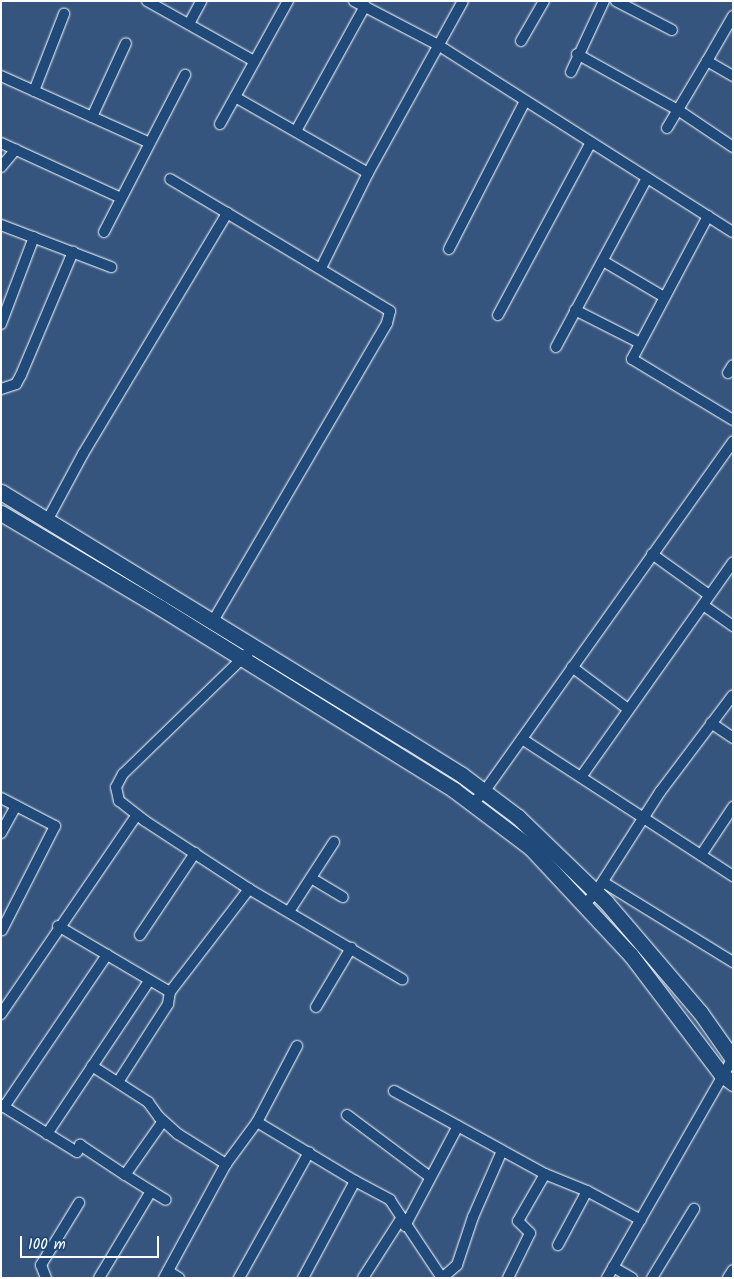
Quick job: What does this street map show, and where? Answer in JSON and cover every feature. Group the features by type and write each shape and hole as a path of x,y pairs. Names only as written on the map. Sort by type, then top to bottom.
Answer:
{"street":[{"path":"147,1 254,61"},
{"path":"189,24 201,1"},
{"path":"220,124 288,1"},
{"path":"354,1 438,46 733,232"},
{"path":"321,268 368,173 463,1"},
{"path":"521,41 544,1"},
{"path":"571,72 604,1"},
{"path":"616,1 672,30"},
{"path":"296,131 365,6"},
{"path":"34,91 64,14"},
{"path":"667,128 733,16"},
{"path":"92,117 126,43"},
{"path":"578,54 678,110 733,147"},
{"path":"707,61 733,76"},
{"path":"104,232 184,75"},
{"path":"1,76 150,143"},
{"path":"235,97 368,173"},
{"path":"450,250 525,101"},
{"path":"1,142 121,198"},
{"path":"498,315 590,142"},
{"path":"1,167 16,149"},
{"path":"556,346 647,178"},
{"path":"170,179 384,305 390,311 389,316 213,621"},
{"path":"48,519 83,454 227,213"},
{"path":"708,216 632,359 733,420"},
{"path":"1,225 111,267"},
{"path":"1,324 34,237"},
{"path":"1,389 16,384 21,375 73,252"},
{"path":"602,261 664,297"},
{"path":"575,310 640,343"},
{"path":"472,804 484,792 733,442"},
{"path":"1,492 255,646 484,792 534,831 599,887 700,1012 733,1059 728,1080 607,1278"},
{"path":"1,514 145,598 472,804 531,848 630,954 728,1080"},
{"path":"652,554 709,595"},
{"path":"581,777 733,562"},
{"path":"703,605 733,626"},
{"path":"255,646 117,782 119,801 137,815 250,889 290,910 402,979"},
{"path":"572,667 628,709"},
{"path":"585,904 599,887 644,817 733,695"},
{"path":"711,723 733,738"},
{"path":"522,739 733,876"},
{"path":"1,798 55,826 2,930"},
{"path":"1,834 16,806"},
{"path":"701,855 733,807"},
{"path":"1,1014 58,926 137,815"},
{"path":"290,910 334,842"},
{"path":"140,935 195,853"},
{"path":"311,878 343,897"},
{"path":"599,887 733,962"},
{"path":"118,1082 168,1004 170,992 250,889"},
{"path":"58,926 170,992"},
{"path":"316,1007 351,948"},
{"path":"107,955 2,1106 77,1152 80,1145 166,1200"},
{"path":"48,1134 149,981"},
{"path":"179,1278 166,1275 226,1164 257,1122 297,1046"},
{"path":"92,1066 148,1102 163,1121 226,1164"},
{"path":"394,1091 545,1174 587,1191 641,1220"},
{"path":"346,1115 430,1177"},
{"path":"126,1175 163,1121"},
{"path":"257,1122 390,1200 442,1278 457,1265 473,1217 502,1151"},
{"path":"363,1278 403,1222 458,1126"},
{"path":"239,1278 309,1152"},
{"path":"508,1278 530,1233 518,1221 545,1174"},
{"path":"303,1278 355,1181"},
{"path":"98,1278 151,1191"},
{"path":"558,1245 587,1191"},
{"path":"46,1278 41,1266 79,1202"},
{"path":"652,1278 694,1209"},
{"path":"613,1267 632,1278"},
{"path":"728,1278 733,1270"}]}
